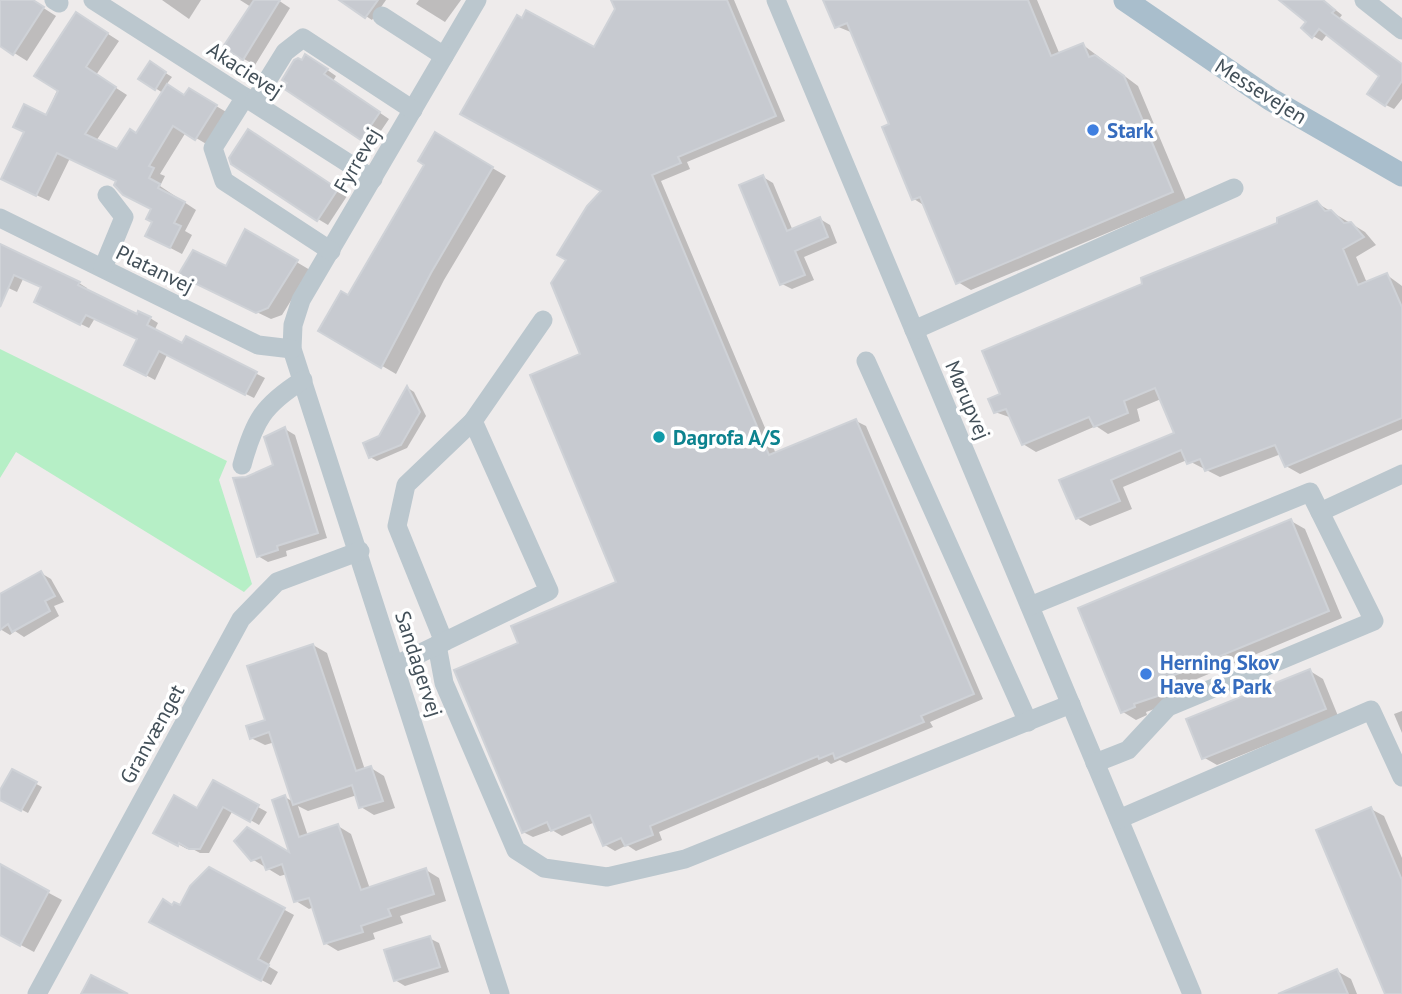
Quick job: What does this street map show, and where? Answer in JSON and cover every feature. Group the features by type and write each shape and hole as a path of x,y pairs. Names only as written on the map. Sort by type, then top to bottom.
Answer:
{"main road":[{"name":"Messevejen","path":"1125,0 1270,99 1402,175"}],"street":[{"name":"Akacievej","path":"93,0 373,178"},
{"name":"Fyrrevej","path":"292,349 293,326 301,300 477,0"},
{"name":"Mørupvej","path":"776,0 1192,994"},
{"path":"1364,0 1402,30"},
{"path":"382,16 444,56"},
{"path":"331,251 224,181 214,148 285,52 303,38 413,110"},
{"path":"914,330 1234,188"},
{"path":"103,268 124,217 107,195"},
{"name":"Platanvej","path":"0,218 258,345 292,349"},
{"path":"543,320 473,421 406,485 397,526 441,643 444,683 516,849 544,868 607,877 685,859 1070,704"},
{"name":"Sandagervej","path":"292,349 360,551 500,994"},
{"path":"866,361 1028,722"},
{"path":"242,465 252,431 275,397 303,380"},
{"path":"396,665 549,591 473,421"},
{"path":"1320,512 1402,474"},
{"path":"1030,606 1310,492 1374,621 1168,707 1128,750 1095,763"},
{"name":"Granvænget","path":"37,994 241,619 276,582 360,551"},
{"path":"1119,818 1371,710 1402,777"}],"green space":[{"path":"0,349 227,461 219,480 252,584 244,592 16,452 0,478"}],"building":[{"path":"0,0 33,0 44,7 13,55 0,46"},
{"path":"254,0 280,0 243,60 223,47"},
{"path":"339,0 378,0 365,18"},
{"name":"Dagrofa A/S","path":"611,0 727,0 776,116 678,157 681,163 652,175 769,455 856,419 974,694 921,716 924,722 835,759 833,753 819,759 818,756 650,826 653,835 625,846 621,838 603,846 590,815 551,831 547,822 522,833 454,670 518,643 511,626 616,582 530,375 580,354 551,283 566,260 557,255 587,206 601,191 460,114 517,15 522,18 526,10 594,47 615,9"},
{"path":"823,0 1028,0 1051,56 1083,43 1089,57 1095,55 1124,76 1173,192 956,284 920,197 912,200 882,127 889,124 847,23 835,28"},
{"path":"1279,0 1323,0 1335,10 1332,13 1402,64 1402,81 1385,106 1367,94 1379,76 1319,29 1312,38 1301,28 1306,22"},
{"path":"76,12 108,33 86,67 116,87 85,134 117,149 130,129 136,133 167,84 184,95 189,88 217,105 195,140 173,126 149,166 154,168 149,178 160,184 158,188 185,202 174,223 181,226 170,248 145,236 152,222 146,219 151,209 123,195 114,185 116,181 57,153 36,196 1,179 24,132 13,127 24,104 46,115 58,91 34,76"},
{"path":"305,54 328,69 324,74 380,112 361,140 283,88 287,83 282,80 294,60 302,60"},
{"path":"150,61 166,72 155,90 138,79"},
{"path":"248,129 338,189 317,221 231,164 229,158"},
{"path":"435,132 493,167 431,273 381,368 318,331 341,291 348,295 424,165 418,161"},
{"path":"763,175 787,231 820,217 828,237 795,251 805,275 780,285 739,185"},
{"path":"1317,201 1325,211 1331,210 1344,223 1351,222 1364,237 1343,249 1358,285 1387,273 1402,307 1402,418 1285,467 1275,445 1205,471 1200,459 1187,464 1181,450 1111,480 1120,501 1076,519 1059,480 1174,433 1155,388 1124,401 1128,413 1094,427 1089,417 1022,445 1006,409 994,413 988,399 1000,394 982,351 1142,284 1141,278 1277,223 1277,218"},
{"path":"245,229 298,260 268,308 256,313 178,275 193,250 226,266"},
{"path":"0,244 80,282 78,285 137,314 138,311 151,317 147,325 182,343 186,336 257,372 245,395 159,351 146,376 124,365 137,339 86,315 80,325 34,302 41,287 14,275 0,307"},
{"path":"407,386 420,412 401,445 369,458 363,443 379,436"},
{"path":"285,427 318,533 277,546 278,550 257,557 233,478 246,477 273,465 264,437"},
{"path":"1291,519 1329,611 1167,678 1173,691 1134,704 1135,707 1121,713 1078,608"},
{"path":"41,571 55,596 45,601 50,611 12,632 8,624 0,630 0,594"},
{"path":"313,644 356,771 371,766 383,801 359,808 352,785 293,805 269,732 250,739 246,726 265,720 247,666"},
{"path":"1310,669 1326,709 1202,759 1186,719"},
{"path":"12,769 37,782 21,811 0,800 0,790"},
{"path":"213,780 259,805 250,822 223,807 200,849 189,849 179,843 178,846 153,833 174,795 197,808"},
{"path":"285,795 299,837 338,824 361,890 426,868 434,894 388,909 391,916 361,926 363,932 324,944 309,898 294,902 282,864 266,870 261,857 251,861 234,841 247,827 289,852 272,800"},
{"path":"1371,807 1402,880 1402,994 1385,994 1316,830"},
{"path":"0,864 49,891 20,946 0,935"},
{"path":"209,867 285,908 258,959 269,965 261,981 149,922 163,899 172,905 174,902 180,905 190,886"},
{"path":"430,936 440,967 394,981 384,950"},
{"path":"1337,969 1348,994 1278,994"},
{"path":"91,975 128,994 81,994"}],"place":[{"name":"Stark","path":"1093,130"},
{"name":"Dagrofa A/S","path":"659,437"},
{"name":"Herning Skov Have & Park","path":"1146,674"}]}
